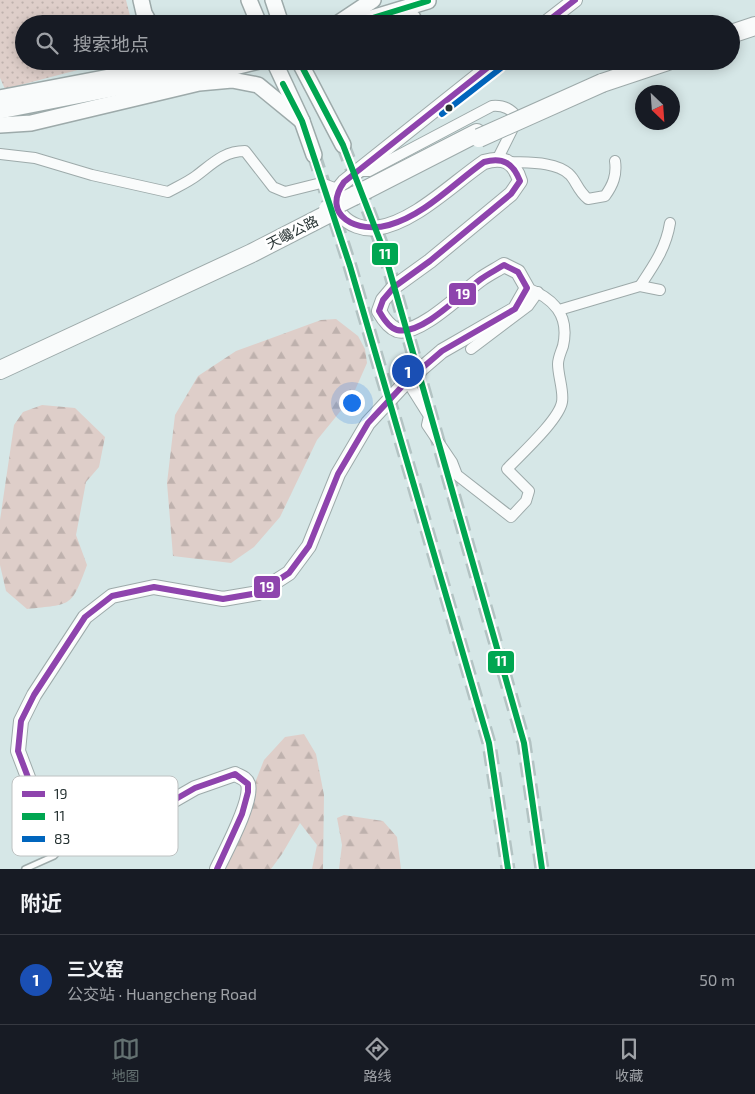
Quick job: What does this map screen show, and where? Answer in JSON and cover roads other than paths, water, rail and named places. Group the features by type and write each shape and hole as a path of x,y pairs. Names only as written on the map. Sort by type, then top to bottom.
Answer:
{"highway":[{"path":"740,31 755,26"},
{"path":"740,37 755,32"},
{"name":"天巉公路","path":"0,370 252,252 478,136 630,70"},
{"name":"天巉公路","path":"601,81 638,70"},
{"name":"天巉公路","path":"0,364 329,211"}],"main road":[{"path":"141,0 145,15"},
{"path":"273,0 278,15"},
{"path":"350,15 373,0"},
{"path":"380,15 428,0"},
{"path":"250,1 255,15"},
{"path":"0,98 146,70"},
{"path":"0,110 158,80 222,70"},
{"path":"278,70 302,121 314,155"},
{"path":"303,70 342,144"},
{"path":"0,125 32,123 199,83 232,80 258,84 302,121"}],"street":[{"path":"416,15 428,0"},
{"path":"556,15 575,0"},
{"path":"485,70 337,190 334,196 338,210 349,223 360,228 376,228 401,221 484,162 504,160 558,168 569,174 579,191 588,198 605,196 613,185 616,168 615,161"},
{"path":"359,171 369,171 492,106 500,106 514,112 518,118 504,160"},
{"path":"0,154 35,158 92,175 168,192 196,176 212,162 235,151 245,151 273,187 284,192 321,183 337,190"},
{"path":"407,381 429,416 427,425 452,462 458,475 511,517 526,500 529,491 506,469 550,424 562,402 558,362 563,344 564,327 559,310 545,295 532,290 518,272 504,265 417,326 402,331 395,330 385,321 379,311 383,300 394,286 430,261 511,194 520,181 517,171 504,160"},
{"path":"640,286 659,259 668,236 670,223"},
{"path":"559,310 640,286 660,290"},
{"path":"471,349 528,306 532,290"},
{"path":"28,776 18,751 21,721 40,687 85,617 112,596 154,586 223,600 258,593 289,573 309,546 338,474 368,423 407,381 442,351 516,309 532,290"},
{"path":"178,798 195,788 236,774 245,779 248,785 248,795 236,832 217,869"}],"lane":[{"path":"25,869 54,856"}],"tunnel":[{"path":"343,145 384,251 524,743 542,869"},
{"path":"314,155 350,266 489,743 508,869"}],"place":[{"name":"三义窑","path":"408,371"}]}
